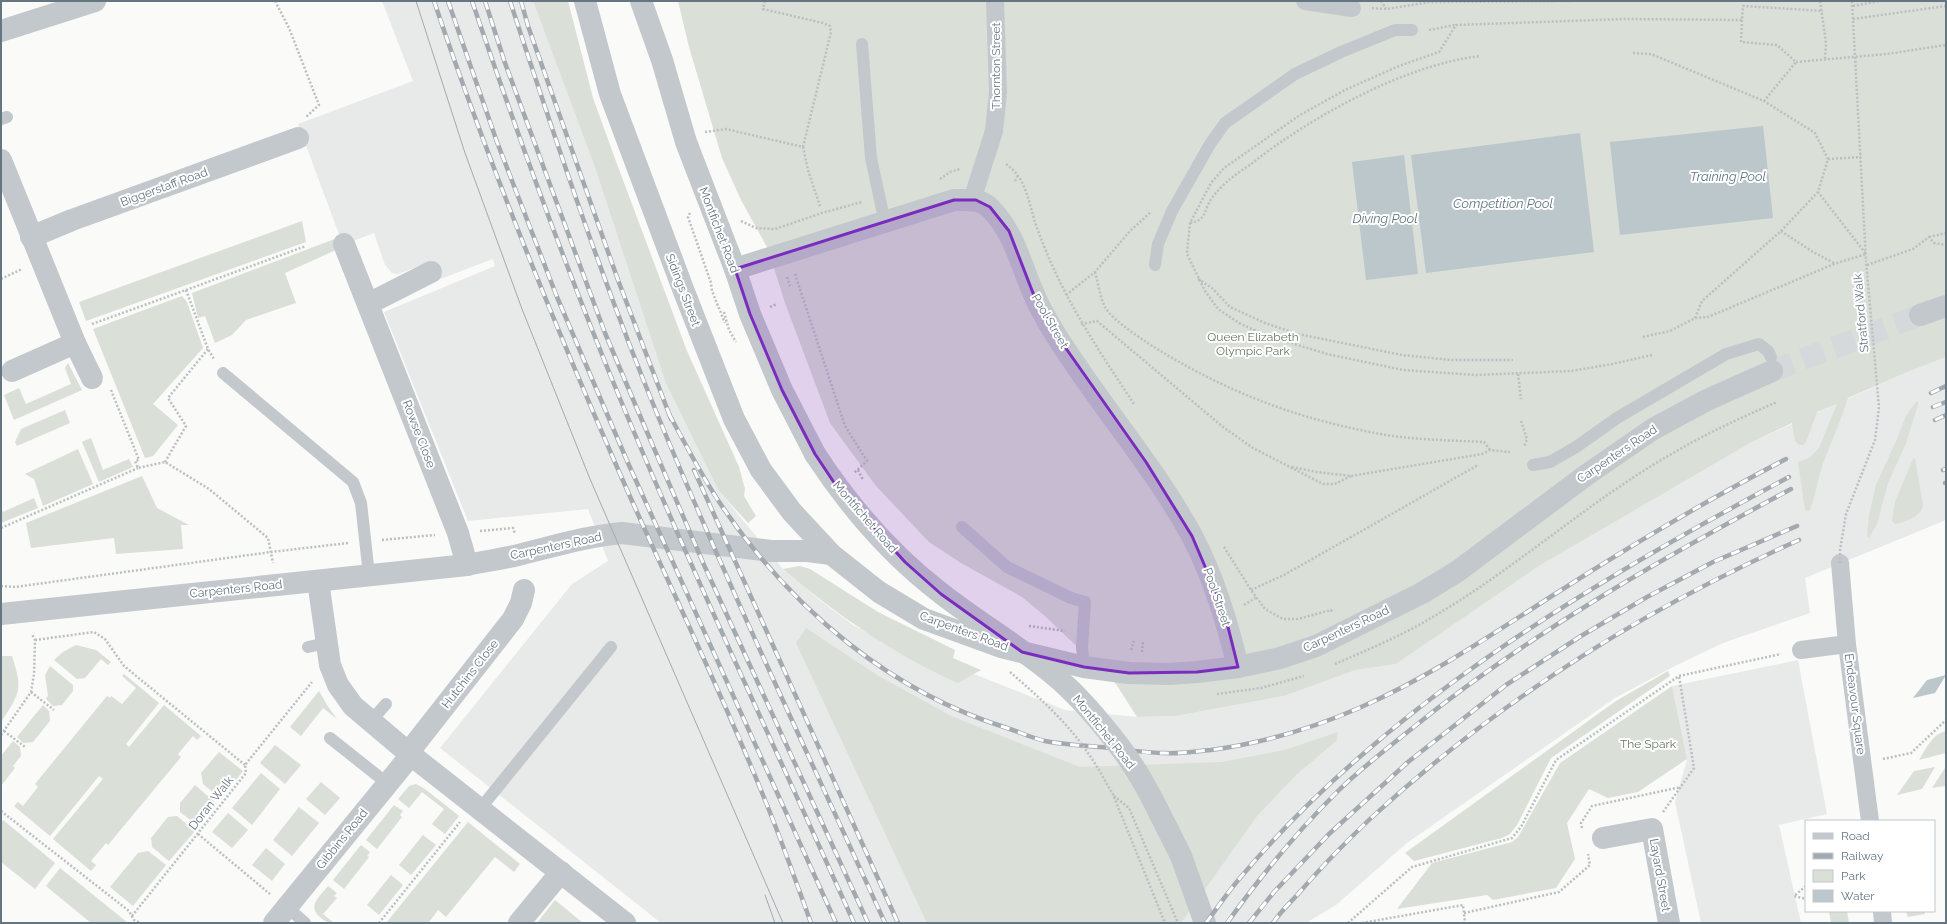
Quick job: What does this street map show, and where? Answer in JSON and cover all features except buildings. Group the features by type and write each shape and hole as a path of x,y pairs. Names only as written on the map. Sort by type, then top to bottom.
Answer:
{"street":[{"path":"1,31 95,1"},
{"name":"Sidings Street","path":"585,1 610,94 721,388 751,452 776,491 831,554"},
{"name":"Montfichet Road","path":"641,1 662,60 686,142 735,269 760,340 782,390 815,454 837,487 905,562 942,594 1056,676 1090,711 1140,776 1181,856 1205,923"},
{"name":"Thornton Street","path":"972,200 994,131 998,92 995,1"},
{"path":"1305,1 1352,8"},
{"name":"Biggerstaff Road","path":"32,237 72,220 298,138"},
{"path":"1,160 72,337 92,378"},
{"name":"Pool Street","path":"735,269 885,223 954,200 972,200 990,207 1009,231 1033,293 1053,330 1083,376 1146,462 1192,536 1224,611 1238,667"},
{"name":"Rowse Close","path":"344,244 458,533 467,565"},
{"path":"368,304 431,272"},
{"path":"1920,315 1946,306"},
{"path":"12,371 72,337"},
{"name":"Carpenters Road","path":"1,614 467,565 520,555 558,544 598,535 622,533 771,551 808,551 831,554 878,592 924,619 1001,647 1084,668 1169,674 1238,667 1280,658 1316,646 1422,593 1458,571 1585,476 1653,429 1772,364"},
{"name":"Endeavour Square","path":"1840,563 1847,644 1870,820"},
{"path":"318,581 317,645 330,665 338,685 353,706 409,754 625,923"},
{"name":"Hutchins Close","path":"409,754 513,619 521,603 524,590"},
{"name":"Endeavour Square","path":"1801,650 1847,644"},
{"name":"Gibbins Road","path":"280,915 388,784 409,754"},
{"name":"Layard Street","path":"1594,843 1652,828 1669,923"},
{"path":"519,923 561,872"},
{"path":"1882,912 1883,923"}],"lane":[{"path":"1155,265 1158,244 1172,211 1210,144 1225,123 1295,74 1341,52 1395,30 1412,30"},
{"path":"862,44 871,158 885,223"},
{"path":"1533,465 1550,462 1576,447 1617,418 1726,354 1759,344 1768,351 1772,364"},
{"path":"223,373 352,482 361,503 369,576"},
{"path":"962,526 1007,567 1071,598 1085,602 1083,632 1084,668"},
{"path":"480,809 610,647"},
{"path":"370,722 386,704"},
{"path":"330,738 388,784"},
{"path":"280,915 305,923"}],"path":[{"path":"275,1 288,28 319,105 310,114 293,125 298,138"},
{"path":"764,1 763,9 830,26 831,32 803,147 808,170 820,206"},
{"path":"1381,1 1387,9"},
{"path":"1352,8 1387,9 1430,2 1572,1"},
{"path":"1820,1 1823,11 1826,43 1825,59"},
{"name":"Stratford Walk","path":"1840,563 1840,550 1846,514 1875,440 1878,423 1878,407 1866,265 1852,1"},
{"path":"1853,6 1880,1"},
{"path":"1796,62 1778,45 1741,42 1743,6 1823,11"},
{"path":"1854,19 1946,6"},
{"path":"1412,30 1426,31 1456,25 1625,19 1742,20"},
{"path":"1456,25 1439,52 1399,66 1345,90 1300,115 1224,168 1211,184 1190,223 1187,254 1197,278 1218,309 1240,323 1265,335 1303,348 1368,364 1402,370 1476,375 1571,371 1652,355"},
{"path":"1764,101 1796,62 1903,52 1946,45"},
{"path":"1633,53 1651,54 1764,101 1815,132 1828,159 1818,192 1781,231 1702,301 1695,318"},
{"path":"1066,295 1095,272 1130,231 1154,210 1172,211 1190,223 1199,222 1204,216 1211,198 1229,180 1274,146 1346,103 1405,76 1464,58 1480,56"},
{"path":"705,132 726,129 803,147"},
{"path":"1828,159 1861,157"},
{"path":"1000,161 1014,170 1026,187 1035,222 1066,295 1081,324 1138,411"},
{"path":"1015,181 1018,175"},
{"path":"1643,337 1670,332 1695,318 1708,317 1834,264 1866,254 1818,192"},
{"path":"738,220 756,228 775,229 822,213 879,198"},
{"path":"693,210 688,217 711,283 712,291 731,335"},
{"path":"1781,231 1834,264"},
{"path":"1866,265 1913,249 1929,237 1946,233"},
{"path":"1929,237 1934,243 1946,245"},
{"path":"72,337 186,290 306,246"},
{"path":"1095,272 1105,308 1121,323 1162,352 1193,370 1236,391 1282,410 1322,421 1386,435 1424,439 1484,442 1490,450"},
{"path":"795,274 845,426 867,461"},
{"path":"787,277 790,286"},
{"path":"1197,278 1212,288 1230,307 1265,323 1298,334 1402,355 1451,360 1513,360"},
{"path":"186,290 208,350 223,373"},
{"path":"1081,324 1097,321 1223,427 1253,448 1323,484 1335,484 1352,476 1482,454 1490,450 1510,452"},
{"path":"165,462 186,426 168,398 208,350"},
{"path":"1518,374 1521,399"},
{"path":"92,378 107,378 139,460 135,461 138,468"},
{"path":"1355,655 1423,623 1454,604 1544,542 1590,508 1668,456 1702,437 1777,402"},
{"path":"1521,421 1527,439 1524,447"},
{"path":"1,528 138,468 165,462 209,489 268,538 278,585"},
{"path":"1251,590 1284,576 1478,465"},
{"path":"1289,466 1317,472 1352,476"},
{"path":"858,470 865,483"},
{"path":"1,586 15,587 270,552 366,541 513,528"},
{"path":"1222,543 1251,590 1265,609 1283,619 1298,619 1331,610 1335,617"},
{"path":"1243,605 1257,597"},
{"path":"1028,626 1059,631 1083,632"},
{"path":"1,735 31,692 34,674 35,640 94,632 105,639 124,666 245,765"},
{"path":"1127,652 1131,651 1134,641"},
{"path":"1142,653 1143,641"},
{"path":"1348,923 1412,866 1512,838 1521,827 1556,760 1679,676 1801,650"},
{"name":"Doran Walk","path":"132,916 246,773 245,765 313,681 330,665"},
{"path":"1652,828 1694,768 1679,676"},
{"path":"31,692 54,710"},
{"name":"Endeavour Square","path":"1863,764 1911,753 1946,720"},
{"path":"4,731 25,747"},
{"path":"1582,829 1581,823 1592,806 1681,787"},
{"path":"1165,923 1114,796 1129,808 1178,923"},
{"path":"1,811 132,916 134,920 140,923"},
{"path":"379,923 461,820"},
{"path":"198,834 280,915"},
{"path":"1464,913 1559,892 1590,865 1594,843"},
{"path":"1805,887 1794,896 1805,898"},
{"path":"1362,923 1463,905 1465,923"}],"highlighted area":[{"path":"954,200 976,200 990,207 1009,231 1033,293 1053,330 1146,462 1192,536 1224,611 1238,667 1197,672 1129,673 1084,667 1022,652 941,594 905,562 837,487 815,454 782,390 750,314 735,269"}],"shaded area":[{"path":"382,1 533,1 719,491 783,569 821,601 853,625 958,683 974,674 1065,710 1137,717 1176,716 1284,696 1356,670 1396,664 1539,566 1752,442 1910,371 1946,357 1946,520 1805,578 1810,613 1723,643 1675,666 1615,698 1407,843 1336,905 1306,923 661,923 440,748 572,584 608,561 588,509 468,521 384,312 495,266 493,259 435,281 427,263 398,274 392,273 385,265 374,233 343,245 298,124 413,81"},
{"path":"1798,660 1827,814 1779,825 1801,923 1701,923 1675,802 1687,759 1672,686"}],"green space":[{"path":"533,1 568,1 593,98 614,156 687,351 739,467 745,489 744,496 756,516 748,523 719,491 666,383 594,164"},
{"name":"Queen Elizabeth Olympic Park","path":"678,1 1946,1 1946,357 1848,398 1822,466 1813,502 1809,511 1805,510 1798,462 1809,458 1819,448 1837,404 1817,412 1806,442 1803,445 1799,445 1795,441 1792,423 1752,442 1539,566 1396,664 1356,670 1284,696 1176,716 1137,717 1116,684 1046,617 1022,597 961,563 929,542 876,486 830,423 785,303 768,249 741,200 722,158 689,47"},
{"path":"302,221 306,242 86,321 79,302"},
{"path":"340,237 336,250 285,273 296,303 246,320 232,335 215,343 205,316 198,318 192,293"},
{"path":"182,296 187,302 203,348 153,404 178,425 153,456 145,458 93,329"},
{"path":"68,363 82,390 14,420 4,395 19,388 26,404 71,384 65,368"},
{"path":"1916,402 1918,402 1918,405 1906,443 1888,483 1877,524 1869,538 1867,537 1869,515 1876,485 1906,416"},
{"path":"65,410 70,423 17,446 15,442 21,429"},
{"path":"91,438 103,470 129,459 133,467 99,482 82,442"},
{"path":"78,449 93,484 43,506 34,479 25,474"},
{"path":"1915,458 1923,505 1922,509 1913,518 1895,524 1892,521 1895,502 1913,459"},
{"path":"142,476 157,508 189,525 181,525 183,549 116,554 114,538 31,548 26,523"},
{"path":"34,498 38,508 1,523 1,508 3,512"},
{"path":"800,566 810,569 878,612 955,650 953,658 981,670 958,683 934,672 888,646 845,618 783,569"},
{"path":"806,628 877,675 951,716 1080,767 1222,762 1285,750 1338,732 1337,740 1295,776 1257,816 1181,923 927,923 796,643"},
{"path":"76,645 96,650 111,662 108,665 101,659 85,678 77,679 54,660 63,652"},
{"path":"1,656 12,656 18,677 18,691 1,722"},
{"path":"50,666 73,685 73,691 62,705 53,706 46,699 48,696 45,675"},
{"path":"1668,671 1670,676 1551,758 1517,825 1510,834 1502,838 1414,861 1405,853 1616,701"},
{"path":"124,674 159,703 126,744 129,747 164,705 201,736 197,740 193,736 178,754 181,757 108,845 106,843 91,861 96,865 91,871 53,839 103,779 99,776 50,836 14,806 18,802 23,806 38,787 35,784 107,696 110,698 111,696 122,704 136,688 122,676"},
{"name":"The Spark","path":"1672,686 1687,759 1638,792 1608,798 1589,789 1567,823 1575,859 1556,888 1493,900 1487,895 1397,909 1432,863 1512,842 1518,837 1560,763"},
{"path":"319,691 337,719 323,708 301,736 290,727"},
{"path":"43,705 49,711 50,721 33,742 23,743 17,737"},
{"path":"1946,731 1946,753 1919,760 1933,739 1937,735"},
{"path":"13,741 20,747 21,756 13,766 15,768 1,786 1,756"},
{"path":"275,745 301,765 285,784 260,763"},
{"path":"219,752 243,771 221,799 203,784 201,773"},
{"path":"1946,766 1946,786 1932,788 1945,768"},
{"path":"1935,767 1922,789 1897,795 1914,771"},
{"path":"261,773 280,789 252,825 232,808"},
{"path":"321,782 340,798 325,815 306,799"},
{"path":"416,784 425,789 459,816 445,834 432,824 444,809 422,792 409,808 398,799 409,786"},
{"path":"195,785 217,804 198,826 180,812 180,803"},
{"path":"394,805 403,811 400,815 402,817 377,849 366,840"},
{"path":"299,807 319,823 292,856 273,840"},
{"path":"228,813 248,830 232,848 212,832"},
{"path":"177,816 195,831 169,861 152,847 151,838 168,817"},
{"path":"3,820 55,863 35,889 1,862 1,823"},
{"path":"468,822 520,864 514,872 495,857 446,917 438,910 429,922 430,923 386,923"},
{"path":"423,835 436,845 411,875 399,865"},
{"path":"361,845 370,852 367,856 369,857 344,889 333,880"},
{"path":"266,848 285,864 272,881 252,865"},
{"path":"148,851 166,865 133,906 110,887 138,853"},
{"path":"60,868 128,923 91,923 46,886"},
{"path":"391,875 403,885 379,915 367,905"},
{"path":"328,886 337,893 334,896 337,898 323,914 334,923 323,920 316,913 315,909 316,901"},
{"path":"555,900 583,923 537,923"},
{"path":"1829,912 1847,912 1849,923 1831,923"},
{"path":"1906,912 1924,912 1925,914 1908,917"}],"water":[{"name":"Training Pool","path":"1763,126 1773,218 1620,235 1610,142"},
{"name":"Competition Pool","path":"1580,133 1594,252 1426,273 1411,155"},
{"name":"Diving Pool","path":"1404,155 1418,274 1366,280 1352,162"},
{"path":"1946,675 1935,693 1913,698 1927,680"}],"tunnel":[{"path":"1772,371 1920,315"}],"tram line":[{"path":"416,1 465,153 522,309 590,479 783,923"},
{"path":"765,895 775,923"}],"railway":[{"path":"434,1 454,60 520,236 617,467 714,681 751,767 780,838 811,923"},
{"path":"448,1 497,142 557,297 628,463 836,923"},
{"path":"472,1 543,202 621,401 706,598 854,923"},
{"path":"485,1 505,63 605,333 704,565 868,923"},
{"path":"510,1 600,265 660,421 742,610 885,923"},
{"path":"521,1 528,26 618,280 671,419"},
{"path":"1931,393 1946,386"},
{"path":"1933,407 1946,402"},
{"path":"669,414 710,488 753,548 783,582 815,614 849,644 885,670 924,693 964,712 1030,737 1053,742 1158,753 1211,750 1268,739 1305,729 1341,716 1385,696 1459,655 1640,541 1786,459"},
{"path":"1935,420 1946,415"},
{"path":"694,470 898,923"},
{"path":"1206,923 1240,878 1297,815 1359,757 1425,703 1495,652 1567,604 1715,517 1789,477"},
{"path":"1227,923 1279,856 1336,793 1372,760 1455,695 1500,662 1595,600 1692,543 1791,489"},
{"path":"1249,923 1274,892 1329,834 1408,762 1506,685 1581,636 1647,597 1713,562 1797,526"},
{"path":"1273,923 1325,864 1370,819 1419,776 1520,698 1627,628 1683,597 1799,540"}]}
